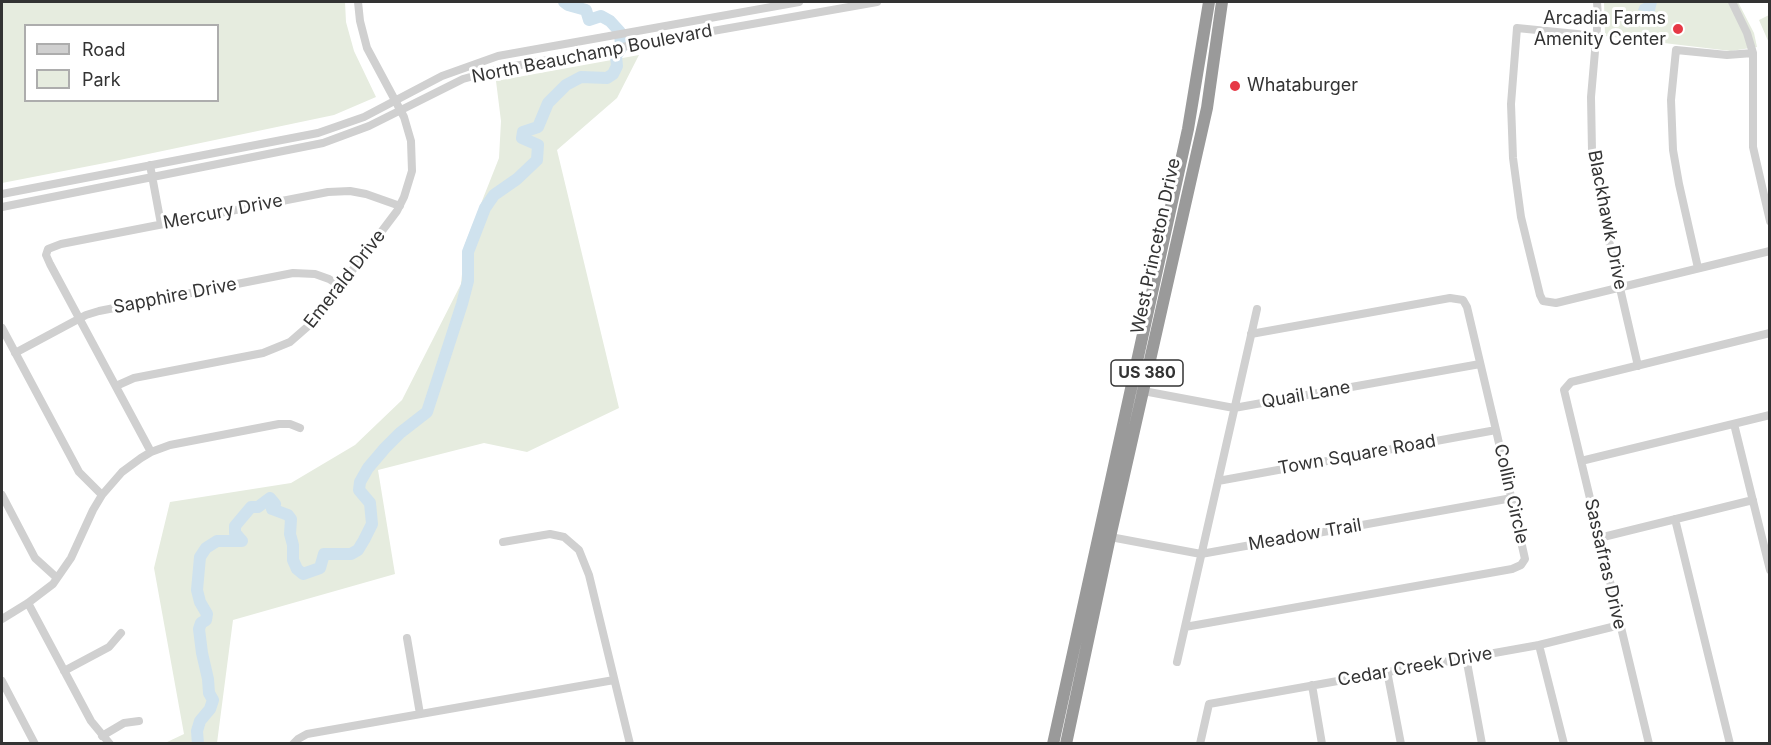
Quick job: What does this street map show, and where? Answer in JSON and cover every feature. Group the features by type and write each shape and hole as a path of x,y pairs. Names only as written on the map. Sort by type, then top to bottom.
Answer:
{"highway":[{"name":"West Princeton Drive","path":"1175,218 1209,2"},
{"name":"West Princeton Drive","path":"1053,744 1104,536 1175,218 1207,108 1222,2"},
{"name":"West Princeton Drive","path":"1066,744 1104,536"}],"street":[{"name":"Emerald Drive","path":"116,386 134,378 263,353 283,346 308,327 400,206 409,181 413,151 401,109 367,48 358,2"},
{"name":"North Beauchamp Boulevard","path":"2,194 318,133 364,117 442,76 498,56 800,2"},
{"path":"800,2 803,14"},
{"name":"North Beauchamp Boulevard","path":"2,207 323,143 369,126 463,79 503,68 877,2"},
{"name":"Blackhawk Drive","path":"1597,2 1597,36 1591,97 1593,151 1599,194 1638,366"},
{"path":"1732,2 1747,33 1753,53 1753,147 1770,221"},
{"path":"1597,36 1517,27 1511,104 1513,158 1524,228 1540,295 1546,303 1556,303 1770,251"},
{"path":"1698,268 1678,184 1673,150 1671,100 1676,50 1727,55 1753,53"},
{"path":"150,165 161,224"},
{"name":"Mercury Drive","path":"79,318 50,264 46,252 51,247 336,191 366,194 400,206"},
{"name":"Sapphire Drive","path":"15,353 79,318 99,310 293,273 315,274 340,286"},
{"name":"Collin Circle","path":"1185,627 1517,567 1524,562 1525,556 1467,307 1460,298 1251,334"},
{"path":"1177,663 1257,309"},
{"path":"79,318 151,452"},
{"path":"2,328 79,472 102,495"},
{"path":"1638,366 1770,333"},
{"name":"Quail Lane","path":"1137,390 1234,408 1480,364"},
{"name":"Sassafras Drive","path":"1638,366 1570,382 1564,390 1649,744"},
{"path":"1581,461 1770,415"},
{"path":"2,619 28,603 57,578 75,550 102,495 122,472 151,452 181,443 279,424 290,424 300,428"},
{"path":"1734,424 1770,570"},
{"name":"Town Square Road","path":"1218,481 1496,430"},
{"path":"2,495 35,558 57,578"},
{"name":"Meadow Trail","path":"1104,536 1201,554 1512,498"},
{"path":"1599,538 1753,500"},
{"path":"1675,519 1730,744"},
{"path":"503,542 550,534 564,537 575,545 586,565 630,744"},
{"path":"28,603 94,725 110,744"},
{"name":"Cedar Creek Drive","path":"1200,744 1209,704 1539,645 1620,625"},
{"path":"64,671 109,647 121,633"},
{"path":"407,638 420,714"},
{"path":"1539,645 1564,744"},
{"path":"1466,657 1482,744"},
{"path":"1387,671 1401,744"},
{"path":"293,744 307,734 614,680"},
{"path":"2,681 35,744"},
{"path":"1312,685 1322,744"},
{"path":"102,736 127,721 139,721"}],"green space":[{"path":"2,2 345,2 346,22 354,51 376,97 334,115 2,183"},
{"name":"Arcadia Farms Amenity Center","path":"1604,2 1738,2 1754,33 1757,47 1731,51 1605,36"},
{"path":"1769,15 1769,43 1759,20"},
{"path":"639,55 617,98 557,150 619,408 527,452 484,443 378,470 395,574 233,620 217,743 165,743 184,734 154,568 170,502 291,483 355,445 402,400 461,284 465,244 499,158 501,121 496,81"}],"water":[{"path":"1646,2 1657,2 1653,19 1661,21 1660,25 1636,22 1636,17 1646,18 1644,11 1638,10 1640,5"}],"waterway":[{"path":"198,744 197,731 200,721 210,709 213,700 209,693 199,629 201,623 206,620 207,614 200,602 197,590 200,557 206,548 217,541 242,541 235,533 235,526 251,507 258,507 270,498 275,504 272,509 288,515 291,519 293,560 297,569 303,574 320,568 324,554 351,554 358,550 372,524 370,503 359,490 360,482 368,468 385,448 427,412 468,281 468,252 485,208 494,195 517,179 537,160 538,145 522,138 523,132 538,127 548,103 566,85 581,77 607,78 613,74 617,66 616,56 621,48 620,32 610,21 601,16 589,20 586,10 564,2"}],"place":[{"name":"Arcadia Farms Amenity Center","path":"1678,29"},
{"name":"Whataburger","path":"1235,86"}]}
